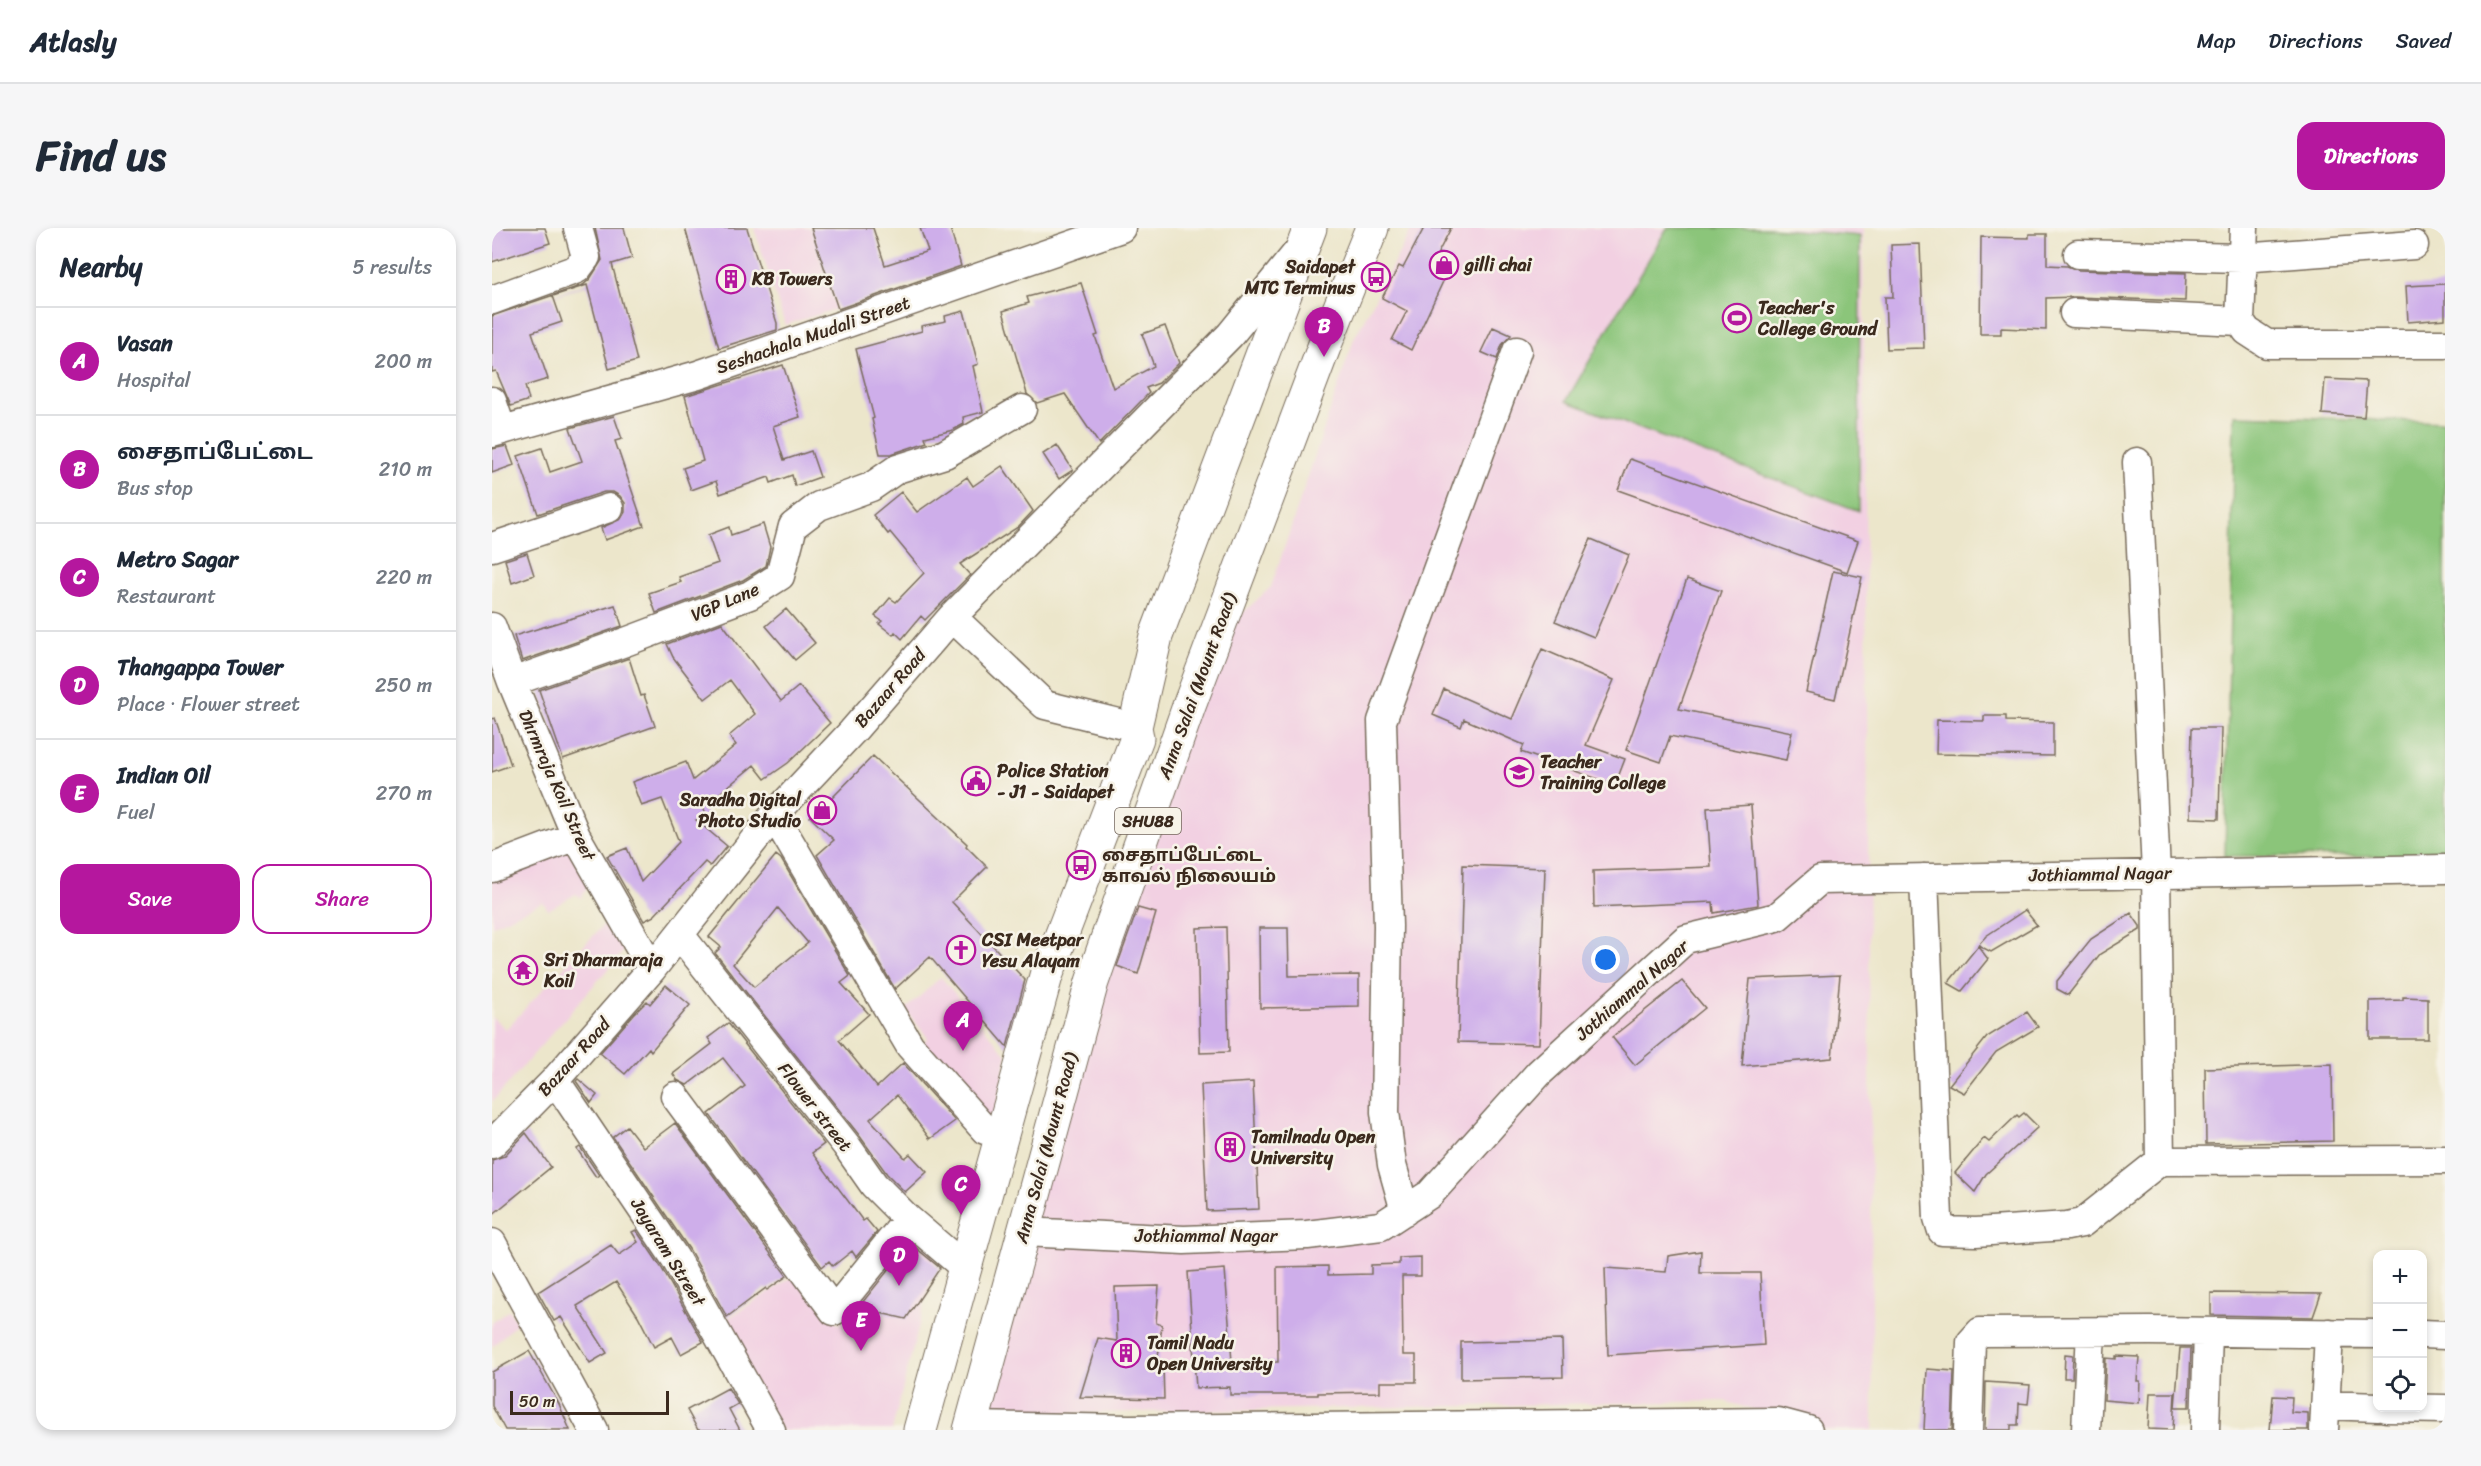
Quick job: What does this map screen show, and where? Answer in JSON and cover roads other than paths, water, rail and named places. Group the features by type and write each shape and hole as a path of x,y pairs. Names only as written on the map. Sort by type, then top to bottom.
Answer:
{"main road":[{"name":"Anna Salai (Mount Road)","path":"970,1428 1092,982 1193,696 1324,347 1372,228"},
{"name":"SHU88","path":"920,1430 1046,976 1137,738 1135,727 1156,636 1306,237"}],"street":[{"path":"492,300 577,269 586,257 578,228"},
{"name":"Seshachala Mudali Street","path":"497,431 698,375 1121,228"},
{"path":"2244,228 2240,321 2247,331 2267,344 2445,344"},
{"name":"Bazaar Road","path":"492,1143 555,1080 652,969 774,815 852,732 952,618 1230,335 1306,237"},
{"path":"2078,254 2241,258 2414,245"},
{"path":"2074,313 2240,321"},
{"path":"1405,1210 1392,1165 1385,1112 1388,926 1382,720 1517,351"},
{"path":"492,400 497,431"},
{"name":"VGP Lane","path":"512,681 750,595 780,576 793,526 819,506 872,487 897,470 945,454 1022,409"},
{"path":"2137,462 2156,873 2160,1161"},
{"path":"492,546 609,508"},
{"path":"952,618 1045,705 1135,727"},
{"name":"Dhrmraja Koil Street","path":"492,627 576,836 652,969"},
{"path":"774,815 910,1046 985,1130"},
{"path":"492,868 576,836"},
{"name":"Jothiammal Nagar","path":"1024,1232 1184,1240 1307,1235 1381,1226 1430,1194 1539,1073 1686,939 1778,917 1820,880 2445,869"},
{"path":"1924,878 1938,1218 1942,1231 1976,1232 2082,1223 2160,1161 2445,1160"},
{"name":"Flower street","path":"680,935 846,1145 874,1185 908,1220 964,1267"},
{"name":"Jayaram Street","path":"555,1080 675,1258 771,1430"},
{"path":"675,1096 834,1311 908,1220"},
{"path":"492,1243 594,1430"},
{"path":"1968,1430 1970,1348 1974,1336 1987,1331 2373,1334"},
{"path":"2086,1430 2091,1332"},
{"path":"2205,1430 2208,1332"},
{"path":"2329,1333 2324,1418 2373,1408"},
{"path":"2427,1334 2445,1335"},
{"path":"2427,1409 2445,1410"},
{"path":"970,1428 1408,1428 1778,1422 1808,1430"}],"place":[{"name":"gilli chai","path":"1444,265"},
{"name":"Saidapet MTC Terminus","path":"1376,277"},
{"name":"KB Towers","path":"731,279"},
{"name":"Teacher's College Ground","path":"1737,318"},
{"name":"சைதாப்பேட்டை","path":"1324,357"},
{"name":"Teacher Training College","path":"1519,772"},
{"name":"Police Station - J1 - Saidapet","path":"976,781"},
{"name":"Saradha Digital Photo Studio","path":"822,810"},
{"name":"சைதாப்பேட்டை காவல் நிலையம்","path":"1081,865"},
{"name":"CSI Meetpar Yesu Alayam","path":"961,950"},
{"name":"Sri Dharmaraja Koil","path":"523,970"},
{"name":"Vasan","path":"963,1051"},
{"name":"Tamilnadu Open University","path":"1230,1147"},
{"name":"Metro Sagar","path":"961,1215"},
{"name":"Thangappa Tower","path":"899,1286"},
{"name":"Indian Oil","path":"861,1351"},
{"name":"Tamil Nadu Open University","path":"1126,1353"}]}
